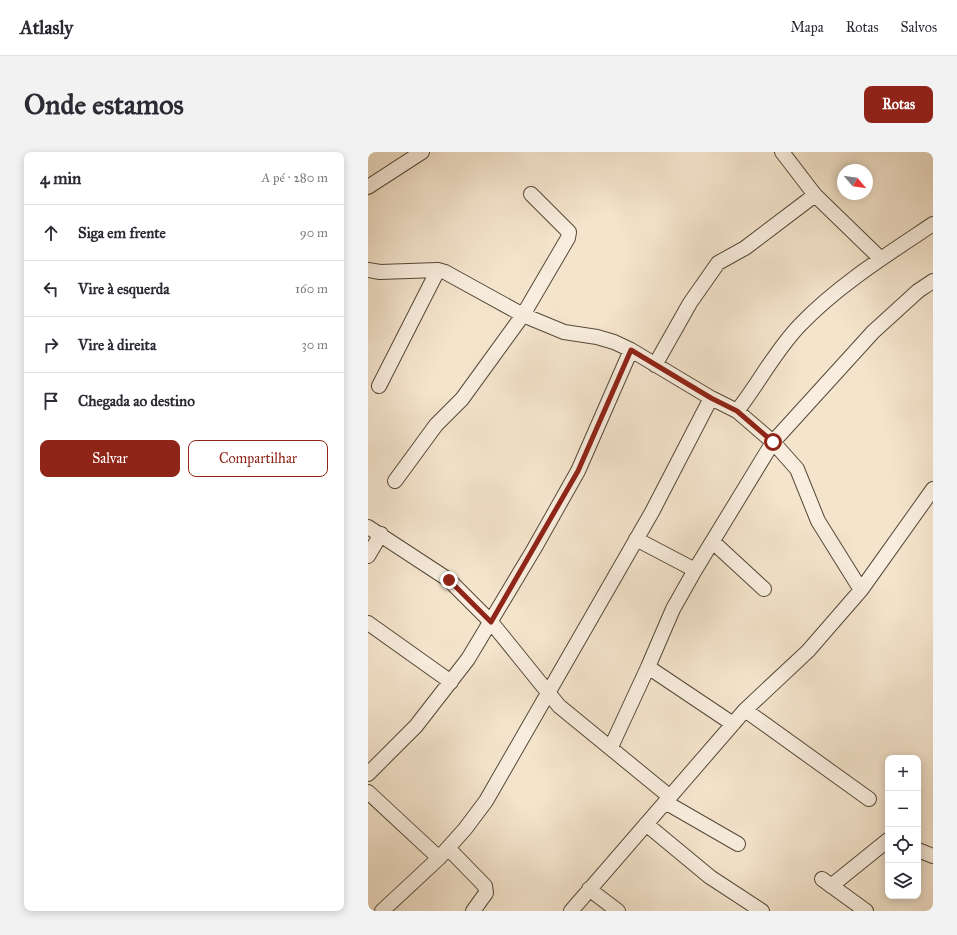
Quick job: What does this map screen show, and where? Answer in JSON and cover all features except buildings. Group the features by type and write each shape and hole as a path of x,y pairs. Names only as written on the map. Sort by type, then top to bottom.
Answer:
{"street":[{"path":"368,187 422,152"},
{"path":"789,155 815,195 881,259"},
{"path":"395,481 436,425 462,399 524,315 568,238 569,232 531,194"},
{"path":"655,365 690,303 718,262 745,248 815,195"},
{"path":"737,411 772,359 800,325 828,300 881,259 933,224"},
{"path":"368,270 380,272 438,270 445,272 524,315 564,332 597,337 631,350 711,398 737,411 773,442 797,469 818,521 861,590"},
{"path":"380,386 438,270"},
{"path":"611,747 673,609 773,442 873,332 918,291 933,282"},
{"path":"368,774 416,726 451,682 491,622 578,471 631,350"},
{"path":"382,911 444,853 465,829 486,801 636,539 711,398"},
{"path":"571,911 745,710 808,651 861,590 933,489"},
{"path":"368,527 381,534 449,580 491,622 559,706 611,747 667,799 738,844"},
{"path":"368,556 381,534"},
{"path":"636,539 695,570"},
{"path":"713,542 764,589"},
{"path":"368,623 451,682"},
{"path":"648,667 733,724"},
{"path":"745,710 869,799"},
{"path":"368,792 485,886 486,894 473,911"},
{"path":"646,824 710,877 762,911"},
{"path":"866,911 826,883 885,842"},
{"path":"921,851 933,856"},
{"path":"589,889 618,911"}],"route":[{"path":"449,580 491,622 578,471 631,350 711,398 737,411 773,442"}]}
